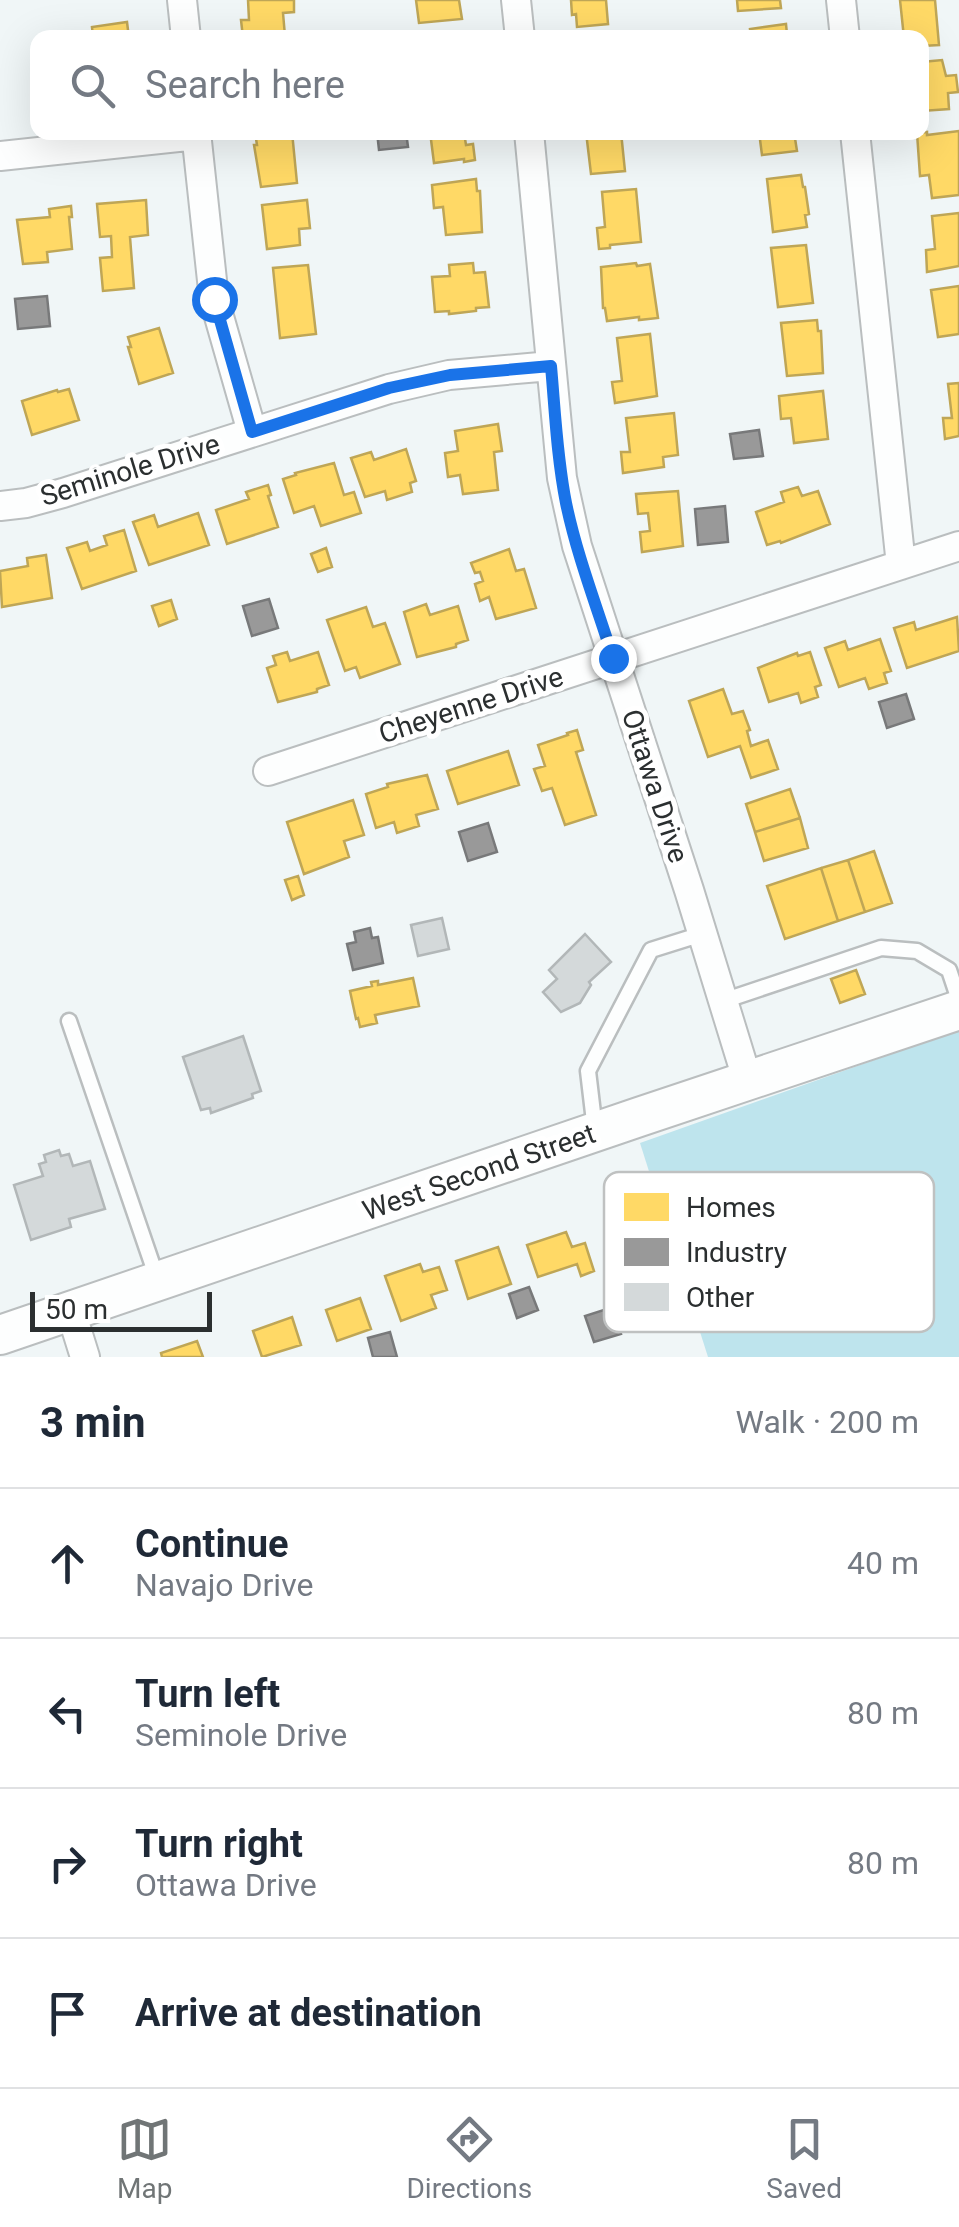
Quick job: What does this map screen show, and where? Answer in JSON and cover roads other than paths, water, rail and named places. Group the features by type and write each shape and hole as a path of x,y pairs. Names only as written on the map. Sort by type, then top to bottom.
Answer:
{"main road":[{"name":"West Second Street","path":"2,1329 71,1312 959,1010"}],"street":[{"path":"182,0 185,30"},
{"path":"516,0 519,30"},
{"path":"842,0 844,30"},
{"path":"0,156 143,140"},
{"path":"198,140 214,299 252,432"},
{"name":"Ottawa Drive","path":"529,140 566,504 748,1082"},
{"path":"856,140 902,565"},
{"name":"Seminole Drive","path":"0,506 62,493 389,388 450,375 551,366"},
{"name":"Cheyenne Drive","path":"268,771 959,546"},
{"path":"71,1312 85,1357"}],"lane":[{"path":"596,1132 588,1070 651,950 702,934"},
{"path":"723,1001 881,948 917,951 949,970 959,1000"},
{"path":"69,1021 158,1282"}]}
